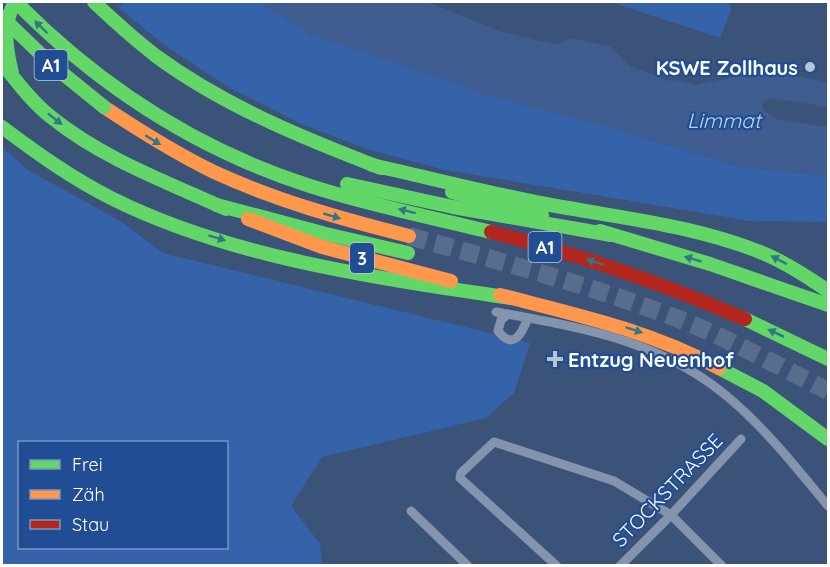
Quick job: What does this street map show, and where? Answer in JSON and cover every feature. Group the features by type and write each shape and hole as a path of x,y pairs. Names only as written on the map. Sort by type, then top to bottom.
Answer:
{"main road":[{"name":"A1","path":"16,2 65,49 100,77 167,123 251,165 311,187 525,241 615,269 732,314 828,359"},
{"path":"13,78 4,40 4,26 7,13 16,2"},
{"path":"83,2 97,5 153,54 217,95 278,127 372,165 422,184 578,223 828,300"},
{"name":"A1","path":"2,17 51,64 104,107 175,152 242,186 304,208 409,236"},
{"name":"3","path":"2,63 41,107 76,135 152,176 264,227 322,247 608,322 666,342 745,380 780,403 828,440"},
{"path":"2,127 28,149 65,174 130,207 161,219 234,243 297,259 393,279 511,298"},
{"path":"251,165 315,175 404,197 611,235"},
{"path":"372,165 529,201 736,243 770,255 807,276 828,300"},
{"path":"217,205 326,234 408,252"},
{"name":"3","path":"801,419 828,449"}],"street":[{"path":"496,312 609,334 649,348 687,367 725,394 756,423 828,506"},
{"path":"507,314 501,320 498,331 502,337 509,340 520,335 528,318"},
{"name":"STOCKSTRASSE","path":"620,566 741,439"},
{"path":"557,566 460,477 461,473 494,442 614,481 671,515 722,566"},
{"path":"411,511 468,566"}],"shaded area":[{"path":"126,2 259,2 311,35 736,166 828,176 828,222 750,221 445,170 367,149 304,125 230,88 167,47 118,7"},
{"path":"611,2 729,2 731,10 720,38"},
{"path":"2,147 28,170 120,221 163,253 530,343 514,393 486,418 322,457 291,506 320,544 322,565 2,565"}],"water":[{"name":"Limmat","path":"259,2 427,2 499,31 558,45 569,38 609,46 631,67 665,81 675,80 696,85 769,70 828,83 828,107 772,98 762,102 763,110 776,119 828,127 828,176 736,166 627,132 495,98 311,35"}],"tunnel":[{"path":"409,236 577,284 676,318 734,343 828,391"}],"traffic: fast":[{"path":"12,73 6,37 8,19 15,2"},
{"path":"16,2 48,33 116,88 151,112 227,154 332,193 491,232"},
{"path":"94,2 156,56 209,90 293,133 381,168"},
{"path":"2,17 51,64 104,107"},
{"path":"2,63 37,105 71,132 136,169 226,209"},
{"path":"2,127 56,166 98,191 159,220 208,237 308,264 410,283 511,298"},
{"path":"372,165 524,200 657,223 712,236 765,254 798,271 828,291"},
{"path":"347,184 453,207 611,235"},
{"path":"452,192 542,215"},
{"path":"217,205 408,253"},
{"path":"600,231 710,264 828,305"},
{"path":"745,319 828,359"},
{"path":"719,368 763,391 828,439"}],"traffic: slow":[{"path":"104,107 144,133 214,172 262,192 310,208 409,236"},
{"path":"248,219 322,247 451,281"},
{"path":"500,295 639,333 719,368"}],"traffic: jam":[{"path":"491,232 620,271 745,319"}],"place":[{"name":"KSWE Zollhaus","path":"810,67"},
{"name":"Entzug Neuenhof","path":"555,359"}]}
